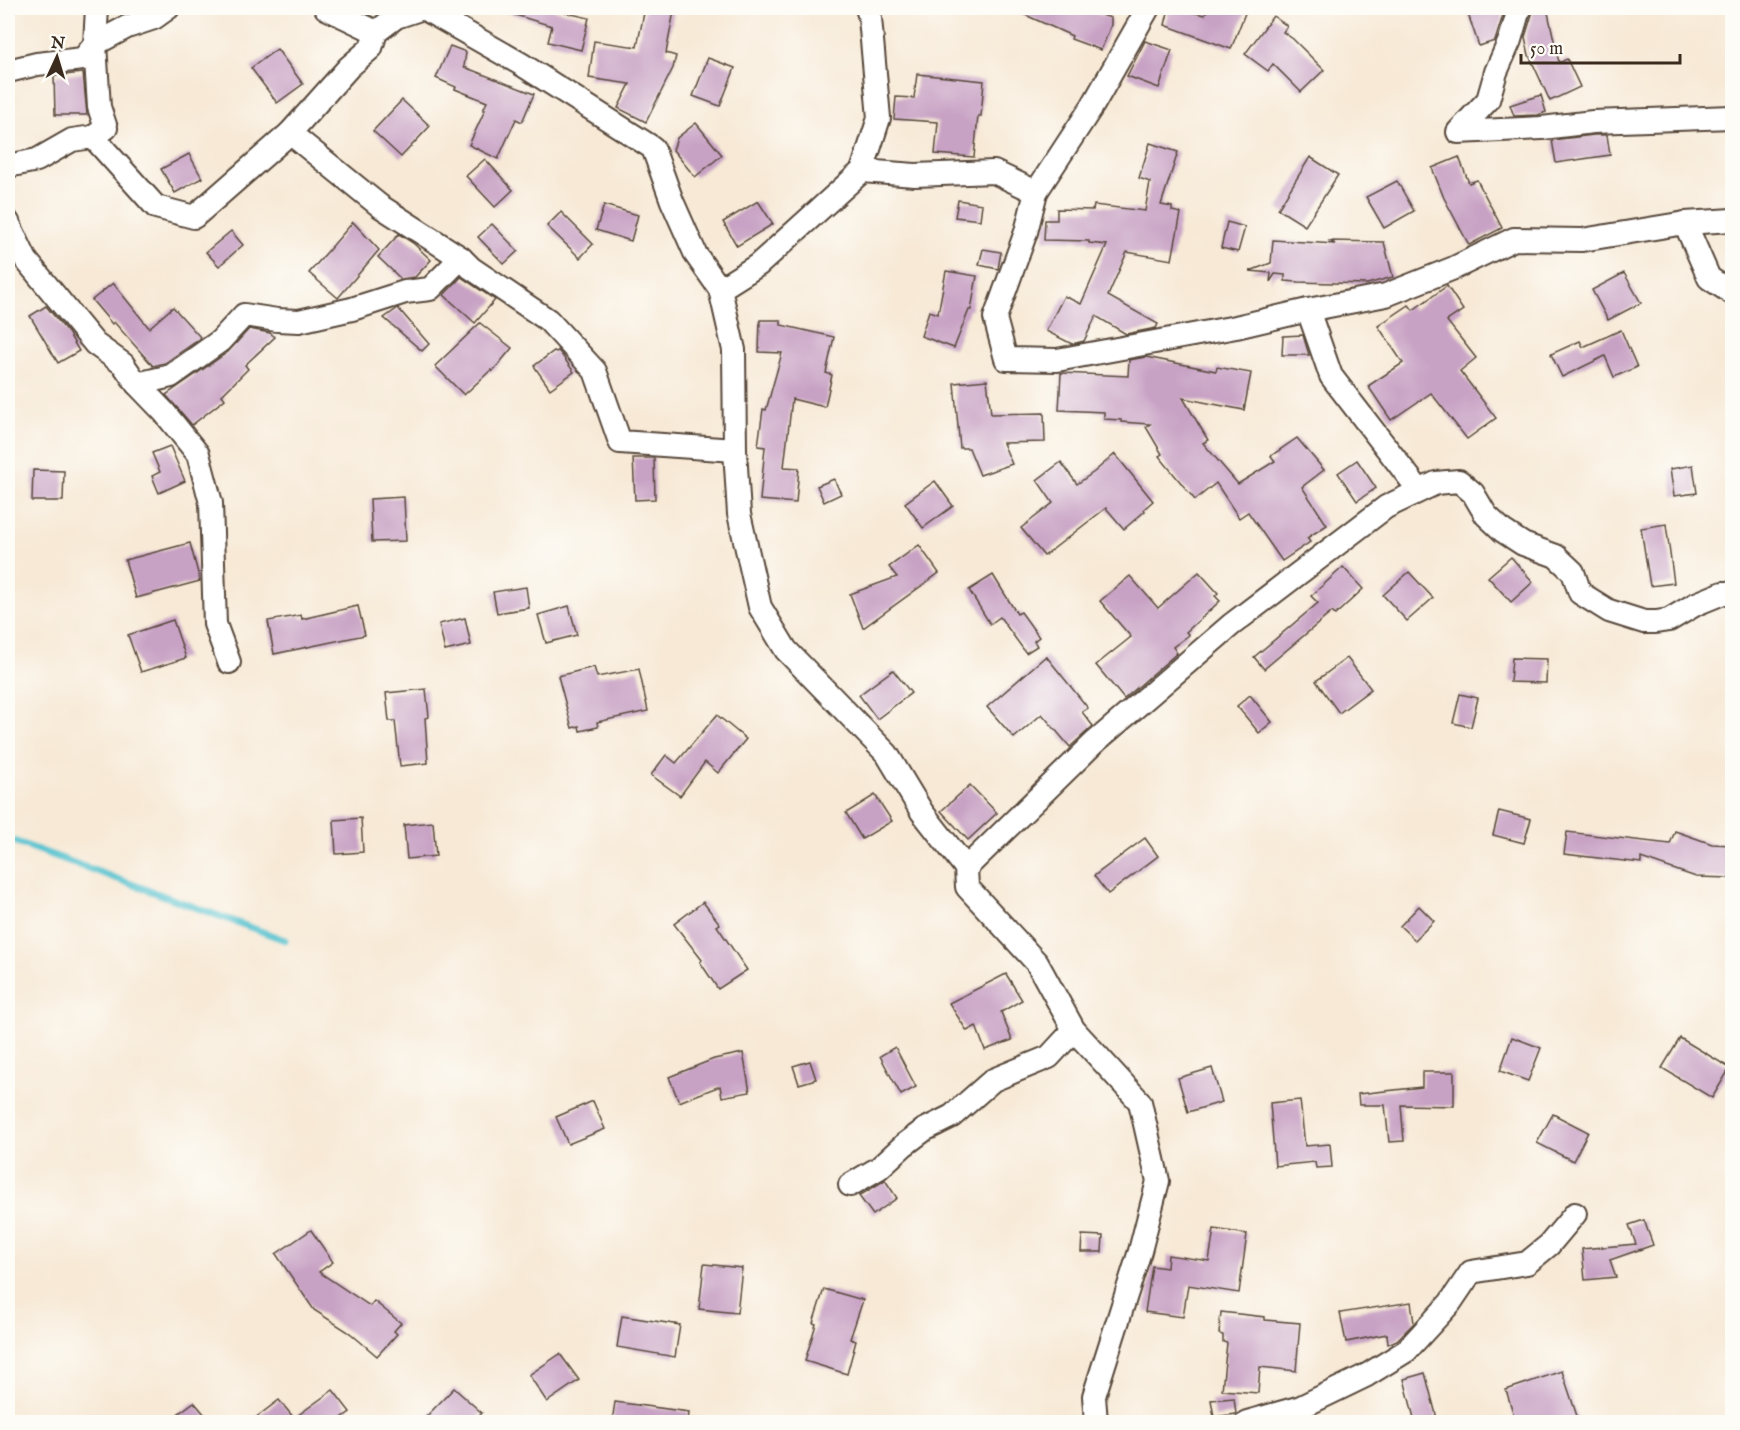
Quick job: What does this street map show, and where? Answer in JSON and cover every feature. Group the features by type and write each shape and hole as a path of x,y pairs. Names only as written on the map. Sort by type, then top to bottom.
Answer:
{"street":[{"path":"8,165 37,160 72,140 93,137 106,129 99,107 95,44 97,8"},
{"path":"8,71 37,64 82,59 95,44 127,27 154,18 168,8"},
{"path":"326,8 376,32"},
{"path":"93,137 156,207 194,218 290,133 349,67 371,48 376,32 396,17 423,8 450,15 521,64 653,148 672,201 696,255 720,289 734,350 735,450 739,514 760,607 786,650 887,754 922,812 966,868 967,886 1037,963 1074,1030 1140,1102 1158,1181 1140,1251 1094,1396 1096,1422"},
{"path":"720,289 758,265 862,171 879,118 870,18 867,8"},
{"path":"1148,8 1093,105 1036,192 1026,232 995,318 1006,359 1057,360 1236,327 1386,295 1454,268 1514,239 1582,240 1685,223 1732,220"},
{"path":"1521,8 1496,72 1488,100 1458,132 1542,128 1593,122 1732,117"},
{"path":"290,133 380,206 461,258 471,268 548,320 595,371 620,442 735,450"},
{"path":"862,171 915,175 994,171 1036,192"},
{"path":"8,222 26,261 96,344 123,364 137,384 164,412 198,454 212,503 215,624 229,662"},
{"path":"1685,223 1709,278 1732,293"},
{"path":"137,384 171,376 220,341 244,315 299,321 352,309 405,292 429,289 461,258"},
{"path":"1308,310 1331,376 1419,490"},
{"path":"966,868 1094,743 1231,625 1386,507 1437,483 1459,481 1473,493 1486,515 1503,531 1523,544 1556,556 1573,572 1580,593 1609,611 1644,622 1656,622 1669,620 1696,604 1732,593"},
{"path":"850,1185 879,1168 904,1144 924,1130 952,1116 993,1080 1048,1057 1074,1030"},
{"path":"1247,1422 1301,1407 1367,1375 1406,1351 1450,1303 1471,1272 1527,1263 1549,1245 1575,1214"}],"building":[{"path":"505,8 546,8 589,18 581,50 548,42 552,26 505,12"},
{"path":"645,8 674,11 666,53 676,56 673,68 646,122 618,108 630,84 589,78 594,41 637,47"},
{"path":"1010,8 1081,8 1111,18 1111,25 1101,50 1071,39 1072,36"},
{"path":"1169,8 1205,15 1208,8 1247,8 1231,49 1165,25"},
{"path":"1478,8 1495,8 1497,14 1504,12 1495,41 1479,46 1467,11"},
{"path":"1534,8 1547,8 1559,63 1567,59 1580,87 1550,101 1529,55 1525,37"},
{"path":"1273,16 1287,26 1283,32 1324,70 1301,92 1273,64 1268,71 1245,54"},
{"path":"1145,41 1172,50 1159,88 1127,76"},
{"path":"450,46 466,52 464,67 534,94 522,122 516,119 498,159 469,145 487,102 455,89 456,87 436,78"},
{"path":"277,49 303,84 277,103 251,68"},
{"path":"708,58 735,68 720,106 693,96"},
{"path":"83,73 87,115 55,115 54,76"},
{"path":"917,74 984,81 974,157 935,154 938,122 894,119 896,97 914,98"},
{"path":"1541,95 1546,112 1538,115 1514,116 1510,105"},
{"path":"402,100 430,126 401,157 373,131"},
{"path":"696,123 722,155 695,177 673,150 677,138"},
{"path":"1607,135 1610,155 1556,163 1552,140"},
{"path":"1150,143 1178,152 1161,205 1172,207 1172,211 1181,213 1172,260 1127,252 1108,296 1158,324 1156,328 1126,334 1096,316 1084,341 1072,344 1046,331 1064,296 1081,304 1107,245 1089,243 1089,241 1044,240 1045,220 1057,220 1057,209 1093,210 1094,205 1145,211 1150,182 1139,178"},
{"path":"189,154 202,178 175,193 161,169"},
{"path":"1310,157 1338,175 1305,226 1278,209"},
{"path":"1459,157 1469,183 1477,180 1502,228 1469,245 1444,198 1432,168"},
{"path":"485,159 513,190 495,207 466,176"},
{"path":"1397,181 1414,211 1384,228 1366,197"},
{"path":"958,200 982,204 980,220 955,217"},
{"path":"758,201 773,224 737,246 723,222"},
{"path":"604,205 638,215 631,241 596,230"},
{"path":"561,212 593,244 580,258 547,226"},
{"path":"353,222 379,250 338,298 309,273"},
{"path":"1227,222 1245,227 1238,252 1221,248"},
{"path":"492,224 518,251 504,264 478,237"},
{"path":"231,231 243,245 219,266 206,252"},
{"path":"399,234 413,243 431,260 415,277 401,279 378,257"},
{"path":"1273,240 1335,244 1330,241 1384,242 1393,277 1367,284 1285,281 1285,275 1275,274 1270,282 1271,273 1250,271 1271,263"},
{"path":"983,249 1001,252 998,269 979,265"},
{"path":"946,271 977,276 971,310 969,310 954,348 921,336 929,311 938,314"},
{"path":"1624,273 1641,303 1608,320 1592,290"},
{"path":"461,277 495,300 475,323 444,295"},
{"path":"113,283 149,328 173,307 201,338 165,363 153,366 92,300"},
{"path":"1447,286 1463,310 1447,321 1476,358 1460,371 1496,418 1467,439 1431,393 1391,420 1368,386 1403,363 1378,326 1409,305 1413,310"},
{"path":"46,306 69,334 79,351 58,363 30,316"},
{"path":"398,308 429,344 422,351 384,318"},
{"path":"760,320 781,320 781,325 834,337 826,373 832,375 825,407 792,399 784,467 799,468 796,503 760,500 765,447 758,446 763,409 766,410 782,353 759,352"},
{"path":"480,323 512,348 492,372 491,370 464,395 435,366"},
{"path":"249,329 270,333 275,337 245,365 248,369 222,395 225,399 192,425 166,395 228,352"},
{"path":"1621,330 1637,367 1614,377 1605,356 1562,377 1551,354 1580,341 1583,347"},
{"path":"1303,335 1309,355 1282,355 1283,336"},
{"path":"554,351 561,354 574,372 550,389 534,366"},
{"path":"1146,357 1216,371 1217,367 1251,373 1244,410 1183,398 1208,440 1203,443 1238,484 1275,461 1271,456 1297,438 1324,470 1302,487 1327,525 1307,538 1310,542 1282,561 1248,512 1239,518 1216,483 1195,500 1159,456 1162,454 1146,427 1150,424 1104,419 1104,412 1059,410 1061,373 1128,376 1129,360"},
{"path":"987,380 991,414 1044,413 1045,442 1003,443 1012,464 980,475 969,448 960,448 954,383"},
{"path":"170,446 185,481 159,493 152,476 160,472 152,453"},
{"path":"1115,454 1153,501 1124,529 1106,508 1044,556 1021,528 1053,503 1037,480 1061,462 1077,484"},
{"path":"633,458 654,458 655,499 635,500"},
{"path":"1357,460 1376,488 1357,501 1338,473"},
{"path":"1693,465 1697,493 1674,496 1670,469"},
{"path":"33,470 64,471 63,501 32,501"},
{"path":"834,479 841,494 824,502 817,486"},
{"path":"935,481 953,506 923,528 905,503"},
{"path":"404,497 406,541 372,542 370,499"},
{"path":"1666,524 1674,583 1650,586 1641,528"},
{"path":"190,543 200,581 136,598 125,560"},
{"path":"919,545 939,573 863,628 850,594 897,577 889,567"},
{"path":"1511,557 1533,582 1511,602 1488,577"},
{"path":"1343,567 1363,589 1335,615 1332,612 1264,669 1254,657 1318,603 1311,596"},
{"path":"1199,572 1218,593 1215,596 1220,601 1186,632 1189,635 1173,647 1177,653 1124,699 1096,665 1131,637 1100,601 1130,576 1158,608"},
{"path":"1409,572 1433,598 1407,621 1383,595"},
{"path":"993,575 1017,614 1021,612 1039,637 1034,641 1037,646 1026,653 1000,617 990,624 969,590"},
{"path":"526,587 529,608 497,613 493,592"},
{"path":"358,606 365,635 274,654 268,621 301,615 302,619"},
{"path":"569,606 577,635 546,643 538,615"},
{"path":"465,618 471,645 445,651 439,624"},
{"path":"173,620 186,658 141,672 128,635"},
{"path":"1046,656 1088,708 1082,712 1093,726 1070,747 1042,714 1014,738 987,707"},
{"path":"1347,658 1371,689 1339,713 1316,681"},
{"path":"1512,658 1547,659 1546,683 1510,682"},
{"path":"594,667 597,677 639,669 648,711 597,722 598,727 580,731 579,726 572,728 558,676"},
{"path":"893,670 911,693 877,719 859,695"},
{"path":"426,689 429,717 425,718 428,763 400,766 395,721 389,721 386,693"},
{"path":"1460,694 1478,698 1471,727 1453,723"},
{"path":"1250,695 1272,722 1259,733 1237,706"},
{"path":"717,715 746,739 718,773 705,762 680,796 651,775 666,755 676,763"},
{"path":"970,785 997,813 968,840 941,811"},
{"path":"875,795 892,821 862,839 846,813"},
{"path":"1499,811 1531,819 1524,843 1493,835"},
{"path":"361,818 363,852 336,854 334,820"},
{"path":"433,822 436,856 407,859 404,825"},
{"path":"1675,831 1712,844 1732,845 1732,878 1696,877 1641,858 1641,863 1564,854 1567,832 1670,844"},
{"path":"1145,838 1158,856 1108,894 1094,876"},
{"path":"703,902 720,924 717,926 747,970 718,989 700,962 702,960 674,924"},
{"path":"1419,906 1434,921 1415,940 1400,926"},
{"path":"1006,974 1022,1000 1001,1012 1012,1040 985,1050 976,1026 967,1031 949,1003"},
{"path":"1512,1037 1541,1048 1528,1081 1500,1071"},
{"path":"1680,1038 1730,1068 1712,1098 1662,1068"},
{"path":"895,1047 916,1087 901,1095 880,1056"},
{"path":"743,1053 750,1092 722,1097 720,1086 679,1102 669,1077 714,1059"},
{"path":"810,1061 816,1079 799,1084 793,1066"},
{"path":"1212,1068 1222,1102 1188,1112 1178,1078"},
{"path":"1422,1072 1454,1072 1454,1106 1401,1105 1404,1141 1389,1142 1385,1105 1359,1105 1358,1094 1422,1087"},
{"path":"1300,1100 1305,1146 1330,1144 1332,1167 1316,1168 1315,1162 1275,1166 1270,1103"},
{"path":"593,1101 605,1129 568,1144 556,1117"},
{"path":"1553,1114 1588,1132 1573,1161 1537,1143"},
{"path":"885,1180 897,1198 873,1215 859,1196"},
{"path":"1644,1220 1653,1245 1610,1260 1616,1277 1585,1280 1582,1249 1636,1244 1629,1225"},
{"path":"1214,1229 1247,1234 1239,1293 1188,1285 1183,1317 1145,1312 1152,1266 1167,1268 1168,1255 1209,1261"},
{"path":"311,1230 333,1262 319,1272 370,1306 374,1301 401,1323 394,1331 397,1334 377,1356 350,1333 314,1310 276,1254"},
{"path":"1082,1235 1103,1236 1102,1252 1081,1252"},
{"path":"704,1264 742,1268 737,1313 699,1309"},
{"path":"824,1289 863,1300 850,1339 856,1341 847,1374 805,1361 816,1324 813,1323"},
{"path":"1411,1302 1414,1323 1397,1340 1388,1344 1387,1334 1346,1342 1340,1313"},
{"path":"1221,1312 1265,1317 1265,1320 1300,1323 1296,1371 1260,1367 1258,1393 1222,1390 1227,1343 1223,1342 1223,1335 1219,1334"},
{"path":"622,1316 680,1325 675,1357 617,1347"},
{"path":"560,1354 579,1380 547,1402 529,1375"},
{"path":"1562,1371 1579,1422 1516,1422 1506,1390"},
{"path":"1425,1373 1438,1422 1415,1422 1404,1379"},
{"path":"454,1388 482,1413 473,1422 421,1422"},
{"path":"333,1390 350,1412 336,1422 250,1422 279,1400 294,1418"},
{"path":"1234,1398 1236,1414 1214,1417 1211,1400"},
{"path":"194,1402 211,1422 167,1422"},
{"path":"615,1402 689,1412 688,1422 612,1422"}],"waterway":[{"path":"8,839 285,940"}]}
